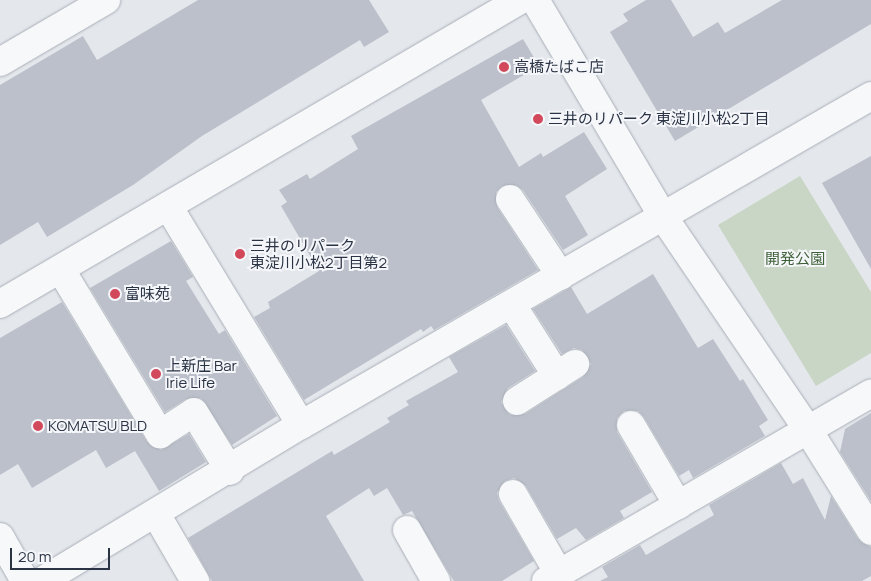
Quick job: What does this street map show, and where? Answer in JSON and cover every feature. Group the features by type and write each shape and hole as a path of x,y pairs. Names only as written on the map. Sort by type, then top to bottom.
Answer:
{"street":[{"path":"0,62 106,0"},
{"path":"0,304 520,0"},
{"path":"535,0 664,218 808,430 871,531"},
{"path":"42,581 230,470 301,425 664,218 871,96"},
{"path":"510,199 561,276"},
{"path":"168,206 301,425"},
{"path":"61,270 160,434 194,412 230,470"},
{"path":"512,304 566,370 517,401"},
{"path":"513,494 552,577 871,393"},
{"path":"631,424 678,505"},
{"path":"156,514 195,581"},
{"path":"407,530 436,581"},
{"path":"0,537 25,581"}],"green space":[{"name":"開発公園","path":"800,176 871,292 871,353 816,386 718,225"}],"building":[{"path":"198,0 369,0 389,32 364,47 360,40 202,136 133,185 47,237 38,222 0,245 0,85 83,36 97,60"},
{"path":"646,0 671,0 693,37 718,22 725,33 782,0 871,0 871,24 675,141 610,32 628,21 623,14"},
{"path":"523,39 539,66 481,100 519,167 541,153 543,157 584,132 607,169 565,196 588,235 563,250 523,190 516,185 502,186 496,192 497,207 538,270 434,330 431,326 423,332 421,329 304,400 254,317 270,308 268,302 319,271 281,206 287,202 279,190 307,174 310,179 358,149 351,136"},
{"path":"871,156 871,269 822,183"},
{"path":"171,241 193,277 186,281 219,334 225,330 277,416 232,445 201,398 186,399 165,412 90,288"},
{"path":"653,274 698,348 713,339 740,381 743,379 768,420 759,426 765,436 693,478 689,470 679,476 644,417 638,411 624,411 617,418 617,432 652,492 620,511 624,518 586,540 576,528 557,539 526,486 514,478 505,481 497,493 499,501 534,561 502,581 454,581 412,511 403,515 387,488 374,496 369,488 326,516 364,581 212,581 188,538 332,451 334,455 390,422 387,418 409,405 406,401 458,372 449,357 506,325 535,371 508,388 501,402 510,415 525,414 583,377 591,364 582,350 574,348 562,354 533,309 571,287 587,314"},
{"path":"62,302 147,442 161,450 189,434 206,462 159,491 135,451 106,468 96,450 32,488 18,464 0,475 0,338"},
{"path":"871,413 871,501 840,452 845,429"},
{"path":"781,463 793,484 803,478 825,520 831,496 858,539 871,547 871,576 862,581 600,581 608,577 602,567 640,545 646,555 714,515 709,505"}],"place":[{"name":"高橋たばこ店","path":"504,67"},
{"name":"三井のリパーク 東淀川小松2丁目","path":"538,119"},
{"name":"三井のリパーク 東淀川小松2丁目第2","path":"240,254"},
{"name":"富味苑","path":"115,294"},
{"name":"上新庄 Bar Irie Life","path":"156,374"},
{"name":"KOMATSU BLD","path":"38,426"}]}
